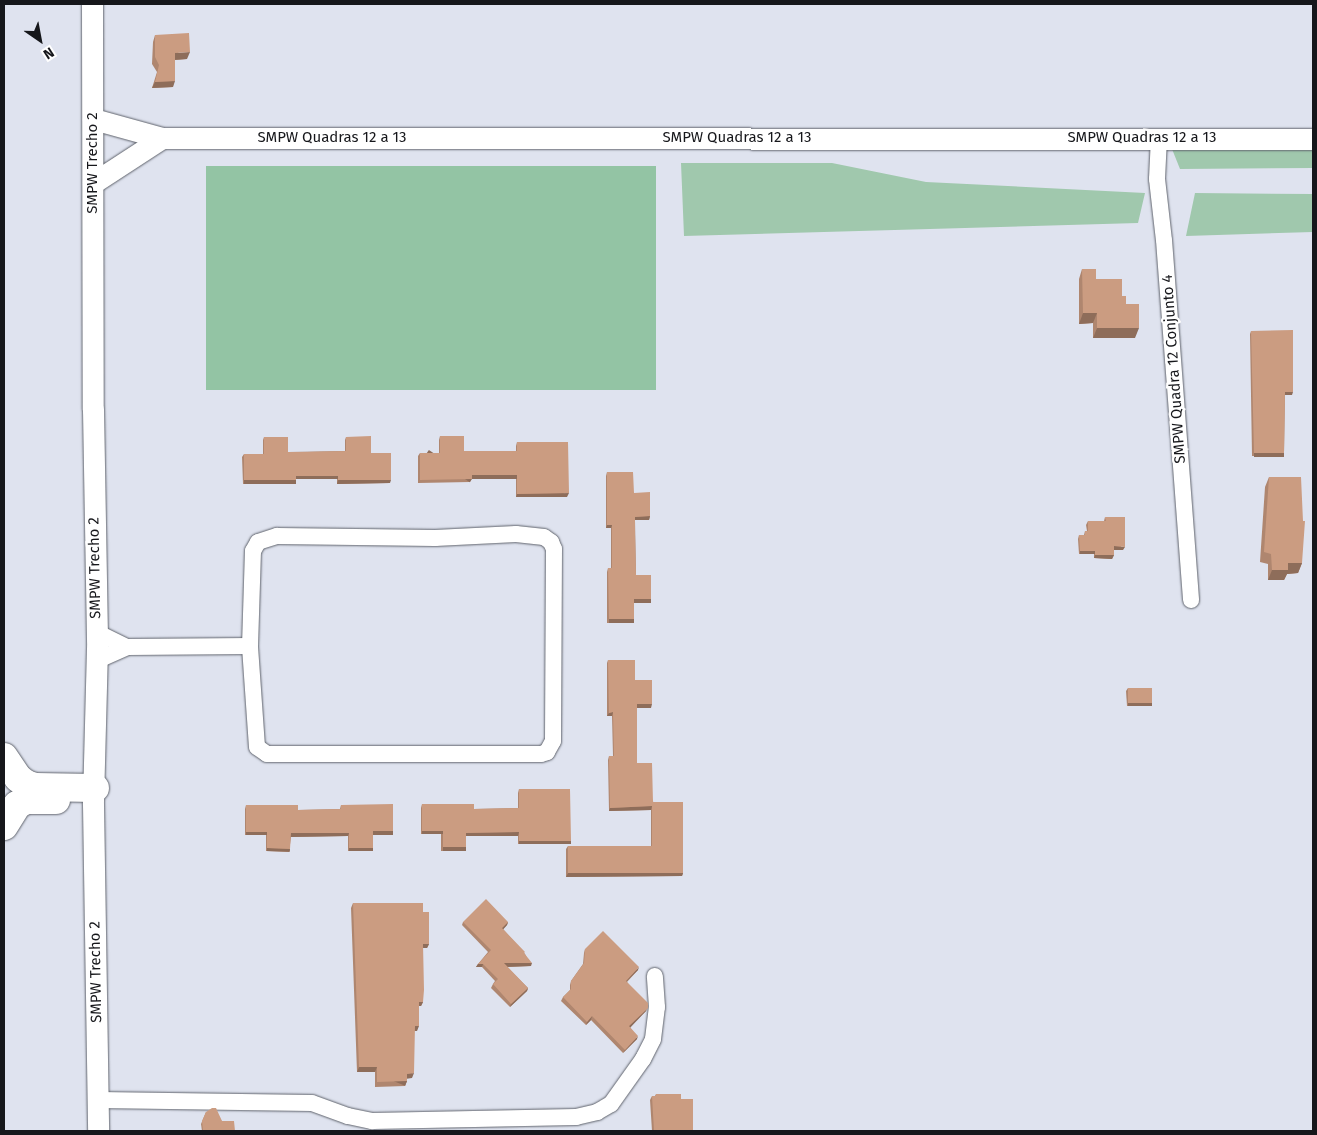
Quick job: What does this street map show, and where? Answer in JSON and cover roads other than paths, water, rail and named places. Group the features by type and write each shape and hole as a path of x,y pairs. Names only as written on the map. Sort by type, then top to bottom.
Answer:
{"highway":[{"path":"4,757 18,778 26,784 94,796"},
{"path":"4,826 17,805 26,800 33,798 94,796"}],"street":[{"name":"SMPW Trecho 2","path":"92,4 93,409 96,632 94,796 98,1131"},
{"name":"SMPW Quadras 12 a 13","path":"93,119 162,138 1313,139"},
{"path":"93,183 162,138"},
{"name":"SMPW Quadra 12 Conjunto 4","path":"1159,138 1157,179 1164,240 1191,600"},
{"path":"516,534 544,537 553,545 553,741 550,748 541,754 267,754 257,747 255,741 250,646 253,551 258,542 265,538 277,536 435,538 516,534"},
{"path":"96,632 127,647"},
{"path":"96,661 127,647 250,646"},
{"path":"98,1100 312,1103 348,1116 372,1121 576,1117 597,1112 611,1104 643,1060 653,1040 657,1007 655,976"}]}
